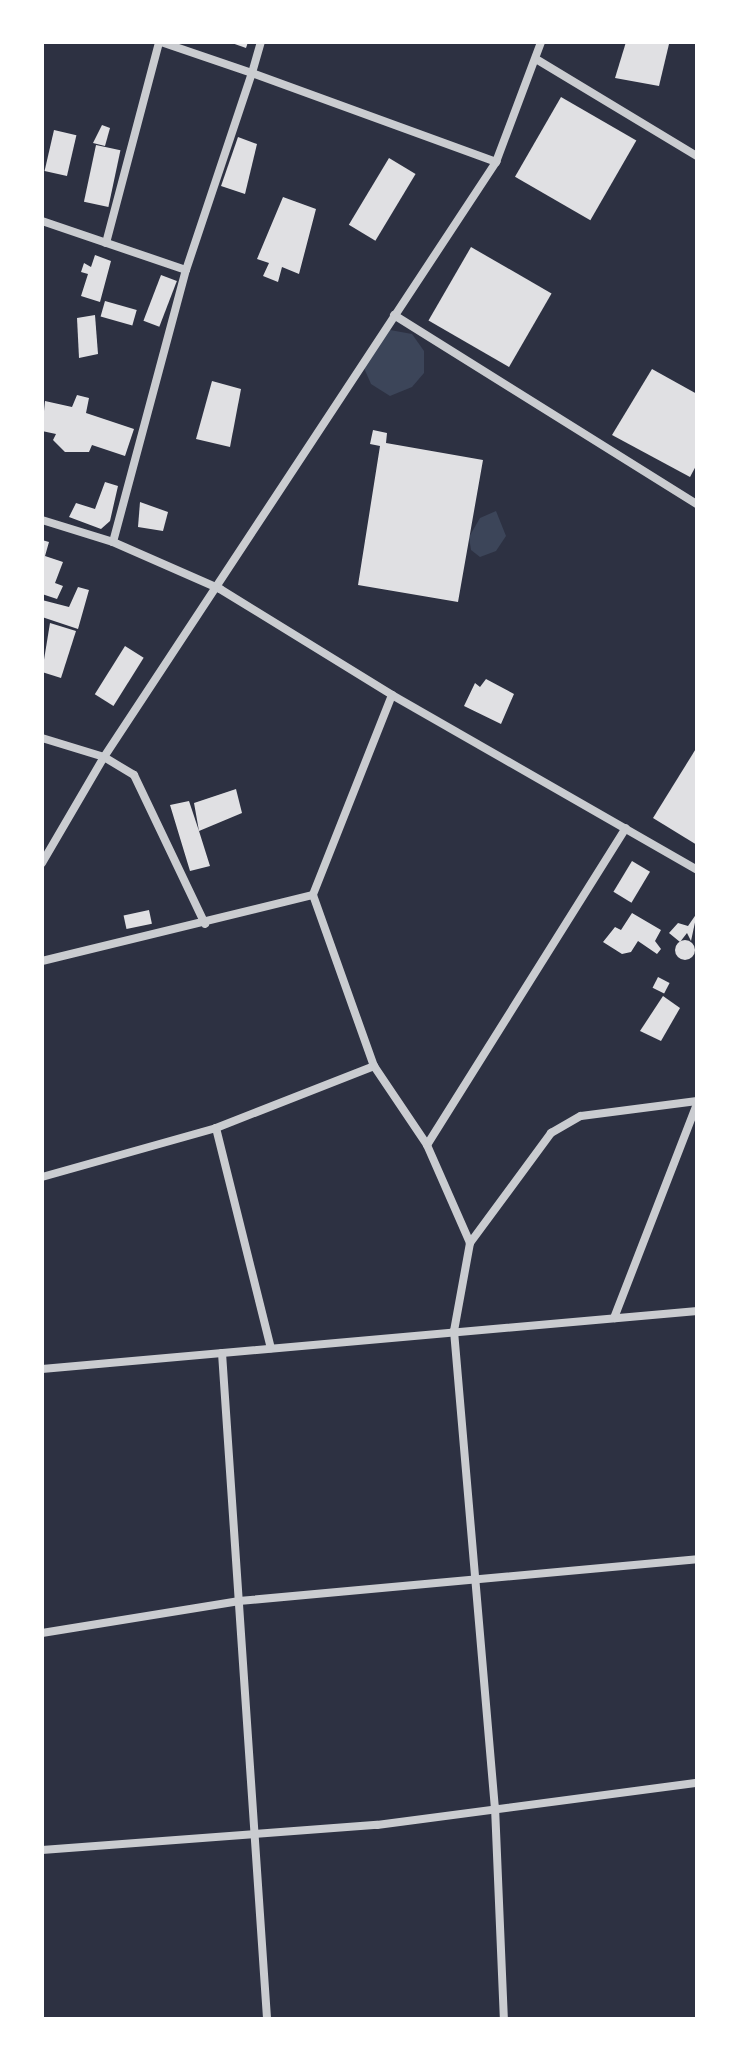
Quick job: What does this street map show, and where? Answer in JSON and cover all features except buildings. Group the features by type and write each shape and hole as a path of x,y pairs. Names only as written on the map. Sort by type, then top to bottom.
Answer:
{"street":[{"path":"106,243 160,42 496,162"},
{"path":"113,542 186,270 261,42"},
{"path":"42,863 104,757 220,589 394,315 496,162 541,42"},
{"path":"536,59 697,156"},
{"path":"42,221 186,270"},
{"path":"394,315 697,504"},
{"path":"42,520 113,542 220,589 392,695 697,870"},
{"path":"392,695 313,895 374,1066 427,1145 470,1243"},
{"path":"42,738 104,757 134,775 145,790 205,924"},
{"path":"427,1145 626,828"},
{"path":"42,961 205,924 313,895"},
{"path":"42,1177 216,1128 374,1066"},
{"path":"504,2019 495,1807 454,1331 470,1243 551,1133 581,1116 697,1103 614,1318"},
{"path":"216,1128 271,1348"},
{"path":"42,1369 697,1311 697,1318"},
{"path":"222,1353 267,2019"},
{"path":"42,1633 239,1601 697,1559"},
{"path":"42,1850 377,1825 495,1807 697,1783"}],"shaded area":[{"path":"390,330 412,334 424,351 424,373 412,387 390,396 371,384 364,368"},
{"path":"496,511 506,536 496,551 480,557 471,550 469,537 480,518"}]}
